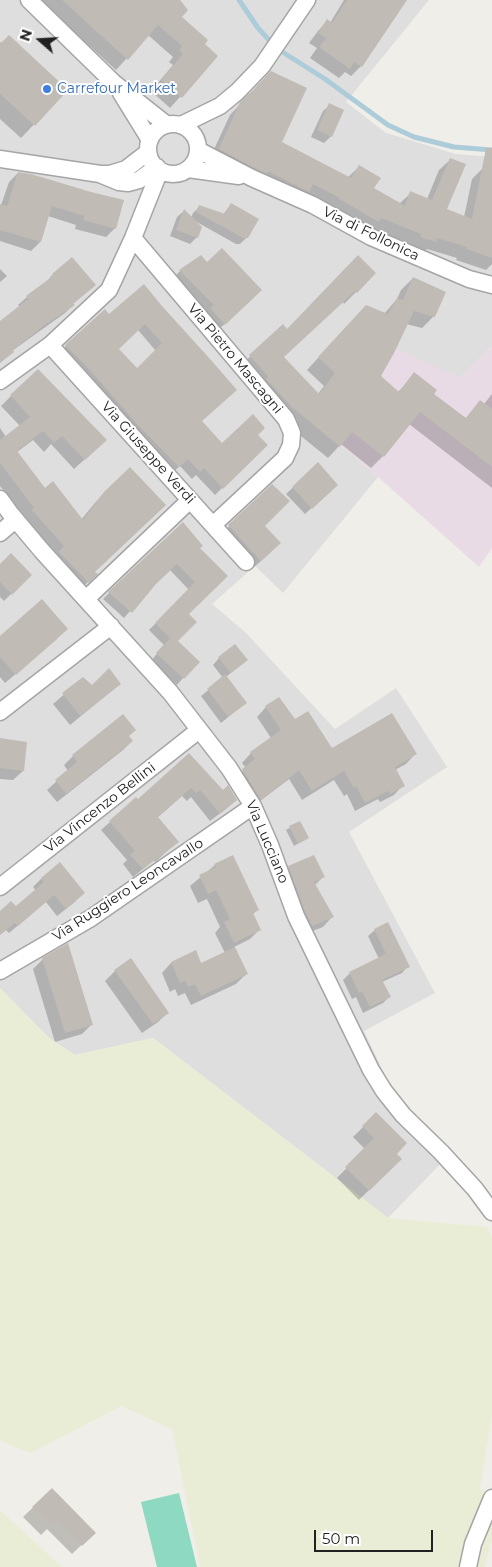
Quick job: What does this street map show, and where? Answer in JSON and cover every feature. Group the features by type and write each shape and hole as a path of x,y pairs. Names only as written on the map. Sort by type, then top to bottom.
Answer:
{"street":[{"path":"29,0 114,82 174,125 189,130 196,143 196,159 188,169 172,174 158,168 151,160 149,146 114,82"},
{"path":"0,159 100,174 122,172 149,146 157,130 220,106 238,92 262,66 307,0"},
{"path":"196,143 220,106"},
{"name":"Via di Follonica","path":"196,143 252,178 313,205 371,237 469,279 492,285"},
{"path":"100,174 119,182 128,183 139,180 158,168"},
{"path":"0,381 50,345 109,290 133,238 158,168"},
{"name":"Via di Follonica","path":"188,169 252,178"},
{"name":"Via Pietro Mascagni","path":"133,238 286,419 292,433 291,446 286,458 213,525"},
{"name":"Via Giuseppe Verdi","path":"50,345 246,562"},
{"name":"Via Lucciano","path":"0,499 15,520 170,692 229,768 253,806 270,845 296,916 371,1070 384,1091 403,1115 475,1189 492,1212"},
{"path":"86,599 190,500"},
{"path":"0,533 15,520"},
{"path":"0,712 111,626"},
{"name":"Via Vincenzo Bellini","path":"0,887 199,730"},
{"name":"Via Ruggiero Leoncavallo","path":"0,971 91,918 253,806"},
{"path":"468,1567 473,1544 492,1498"}],"shaded area":[{"path":"0,0 429,0 346,102 386,133 456,154 492,157 492,346 460,378 304,413 378,477 283,593 255,566 212,604 246,633 335,729 396,688 447,767 349,832 435,993 364,1031 393,1092 452,1152 388,1218 153,1038 75,1055 49,1038 0,988"},
{"path":"367,335 460,378 492,346 492,548 479,567 304,413"}],"green space":[{"path":"0,988 49,1038 75,1055 153,1038 388,1218 487,1227 492,1238 492,1415 480,1489 492,1494 492,1540 485,1567 200,1567 172,1429 121,1406 31,1453 0,1441"},
{"path":"179,1493 197,1567 157,1567 141,1502"},
{"path":"0,1510 62,1567 0,1567"}],"building":[{"path":"62,0 180,0 188,10 182,17 208,40 205,44 218,56 182,98 161,80 183,54 179,50 182,46 158,25 128,60"},
{"path":"347,0 407,0 362,67 354,62 350,69 319,47 326,38 318,33 327,19 332,23"},
{"path":"9,35 68,90 35,126 0,94 0,44"},
{"path":"271,71 307,88 282,142 351,178 359,165 381,178 374,188 405,206 410,191 432,200 450,158 466,164 447,209 472,219 486,148 492,148 492,258 466,249 467,247 437,238 436,242 420,237 421,234 381,218 379,222 313,184 309,192 268,171 267,174 256,169 219,149 240,102 250,93 252,94 255,88"},
{"path":"329,103 344,110 332,137 317,130"},
{"path":"18,172 124,200 116,229 83,220 84,216 52,206 41,242 0,230 0,204 7,206"},
{"path":"231,203 259,219 248,238 243,238 196,212 199,205 225,214"},
{"path":"184,209 202,227 198,238 176,230"},
{"path":"222,248 262,290 225,325 210,308 214,305 179,270 201,255 207,262"},
{"path":"358,255 376,273 357,293 355,291 284,357 319,394 335,373 318,357 366,305 388,314 397,298 403,300 413,277 446,292 435,317 414,311 381,376 399,392 414,372 437,390 434,394 466,418 480,400 492,409 492,467 420,412 384,457 352,432 340,447 292,407 266,379 268,376 249,355 283,324 287,329"},
{"path":"72,257 96,285 73,304 75,305 46,324 13,350 14,352 0,363 0,321 28,299 26,296 53,276 52,274"},
{"path":"144,284 237,390 202,421 222,443 253,414 265,428 258,435 268,445 223,489 204,468 200,472 188,459 179,467 65,345 105,309 109,314","holes":["145,324 162,343 137,368 119,349"]},
{"path":"38,369 107,440 85,460 62,436 54,443 43,431 17,451 45,488 53,481 83,520 104,492 130,467 166,505 95,572 98,574 89,583 59,552 64,546 32,510 34,508 0,463 0,440 30,417 10,395"},
{"path":"318,462 338,485 312,509 292,487"},
{"path":"272,484 290,501 265,526 281,543 261,561 228,525"},
{"path":"183,522 203,546 200,548 228,576 189,614 197,622 178,641 200,662 184,679 156,653 170,638 155,623 195,582 177,564 156,584 132,613 108,592"},
{"path":"11,553 32,575 12,595 0,582 0,564"},
{"path":"42,599 68,629 16,675 0,657 0,636"},
{"path":"235,644 248,660 231,673 218,657"},
{"path":"109,668 121,684 80,716 62,693 83,677 92,685"},
{"path":"225,674 247,703 228,717 207,689"},
{"path":"279,697 295,719 308,711 332,748 392,713 417,754 395,767 405,786 390,794 388,791 365,803 356,786 354,788 344,771 312,791 299,770 261,800 242,769 255,759 250,752 281,730 265,706"},
{"path":"123,714 136,730 129,736 133,741 66,794 55,780 77,762 72,755"},
{"path":"0,738 27,742 24,771 0,768"},
{"path":"189,753 223,790 228,785 237,800 220,814 200,790 196,793 191,788 158,817 179,842 143,869 130,855 135,851 109,821 136,797 138,799"},
{"path":"300,821 309,838 298,844 289,826"},
{"path":"233,855 259,910 253,913 261,930 234,943 224,922 230,919 216,890 208,894 199,875 216,867 214,864"},
{"path":"314,855 325,877 314,882 334,917 312,926 288,866"},
{"path":"60,862 85,893 66,909 54,895 18,926 15,923 0,935 0,911 11,901 16,906 44,882 41,878"},
{"path":"388,922 410,967 382,980 391,997 370,1007 362,991 359,993 349,972 386,954 374,929"},
{"path":"68,943 93,1025 65,1033 42,958"},
{"path":"235,947 248,974 201,996 195,984 188,987 185,980 180,983 171,962 196,950 201,963"},
{"path":"131,958 169,1013 153,1024 114,970"},
{"path":"376,1112 407,1143 397,1154 402,1159 369,1191 345,1167 374,1138 362,1126"},
{"path":"52,1488 96,1533 82,1546 58,1520 51,1527 32,1507"}],"waterway":[{"path":"239,0 268,39"},
{"path":"284,53 325,79 388,125 414,137 454,147 492,150"}],"place":[{"name":"Carrefour Market","path":"47,89"}]}
